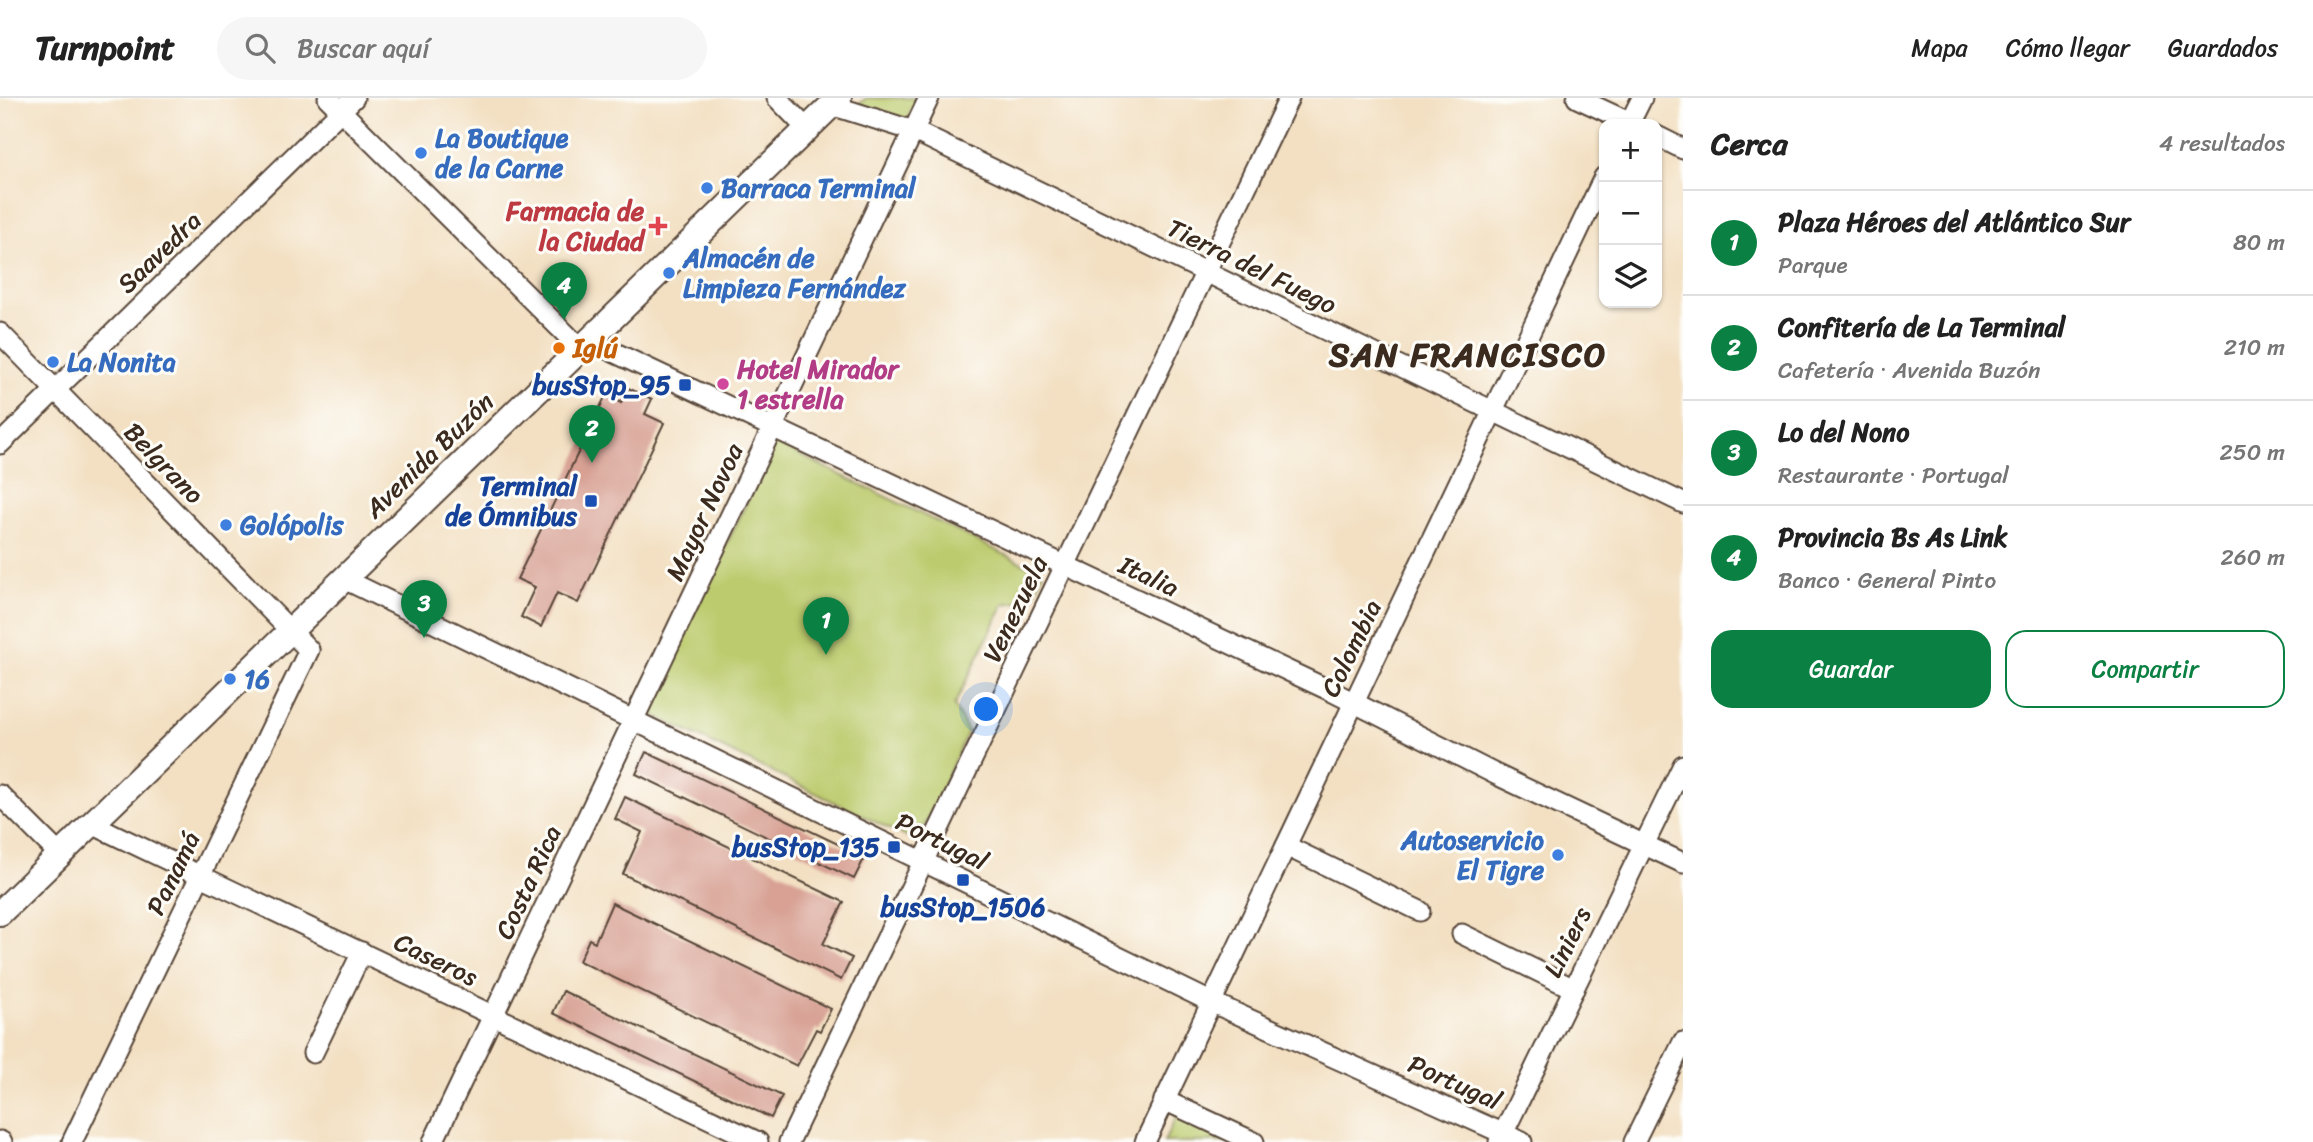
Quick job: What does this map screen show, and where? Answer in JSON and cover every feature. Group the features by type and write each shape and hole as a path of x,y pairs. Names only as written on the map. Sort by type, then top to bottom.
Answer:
{"main road":[{"name":"Avenida Buzón","path":"0,913 835,102"}],"street":[{"path":"777,98 807,129"},
{"name":"Mayor Novoa","path":"634,721 929,98"},
{"name":"Venezuela","path":"789,1142 1289,98"},
{"path":"1577,98 1621,119"},
{"path":"1633,119 1642,98"},
{"name":"Italia","path":"341,102 585,345 774,426 1683,863"},
{"name":"Saavedra","path":"0,444 341,102"},
{"name":"Tierra del Fuego","path":"835,102 914,131 1683,503"},
{"path":"1662,138 1683,149"},
{"name":"Colombia","path":"1145,1142 1602,182"},
{"name":"Belgrano","path":"0,332 290,631"},
{"name":"Portugal","path":"344,579 1211,1002 1501,1137 1522,1142"},
{"name":"Panamá","path":"72,1142 309,650 290,631"},
{"name":"Costa Rica","path":"433,1142 634,721"},
{"name":"Liniers","path":"1501,1137 1683,765"},
{"path":"0,795 60,855"},
{"name":"Caseros","path":"92,824 758,1142"},
{"path":"1286,846 1420,911"},
{"path":"1462,934 1573,989"},
{"path":"313,1053 362,952"},
{"path":"1633,1142 1683,1042"},
{"path":"1164,1100 1254,1142"}],"green space":[{"path":"866,98 917,98 905,123 853,110"},
{"path":"775,443 1043,573 1032,600 1004,604 954,706 968,731 917,842 647,712"},
{"path":"1177,1115 1235,1142 1164,1142"}],"building":[{"name":"Terminal de Ómnibus","path":"628,388 652,399 645,414 664,423 578,603 557,593 541,627 521,617 535,587 517,579 606,395 621,403"},
{"path":"646,752 865,857 854,879 636,774"},
{"path":"625,797 844,902 823,944 852,958 841,980 623,874 642,832 615,819"},
{"path":"612,903 831,1009 820,1031 816,1029 797,1066 579,961 589,939 595,942"},
{"path":"563,991 782,1096 771,1118 553,1013"}],"place":[{"name":"La Boutique de la Carne","path":"421,153"},
{"name":"Barraca Terminal","path":"707,188"},
{"name":"Farmacia de la Ciudad","path":"658,226"},
{"name":"Almacén de Limpieza Fernández","path":"669,273"},
{"name":"Provincia Bs As Link","path":"564,320"},
{"name":"Iglú","path":"559,348"},
{"name":"La Nonita","path":"53,362"},
{"name":"Hotel Mirador 1 estrella","path":"723,384"},
{"name":"busStop_95","path":"685,385"},
{"name":"Confitería de La Terminal","path":"592,463"},
{"name":"Terminal de Ómnibus","path":"591,501"},
{"name":"Golópolis","path":"226,525"},
{"name":"Lo del Nono","path":"424,638"},
{"name":"Plaza Héroes del Atlántico Sur","path":"826,655"},
{"name":"16","path":"230,679"},
{"name":"busStop_135","path":"894,847"},
{"name":"Autoservicio El Tigre","path":"1558,855"},
{"name":"busStop_1506","path":"963,880"}],"district":[{"name":"SAN FRANCISCO","path":"1468,354"}]}
